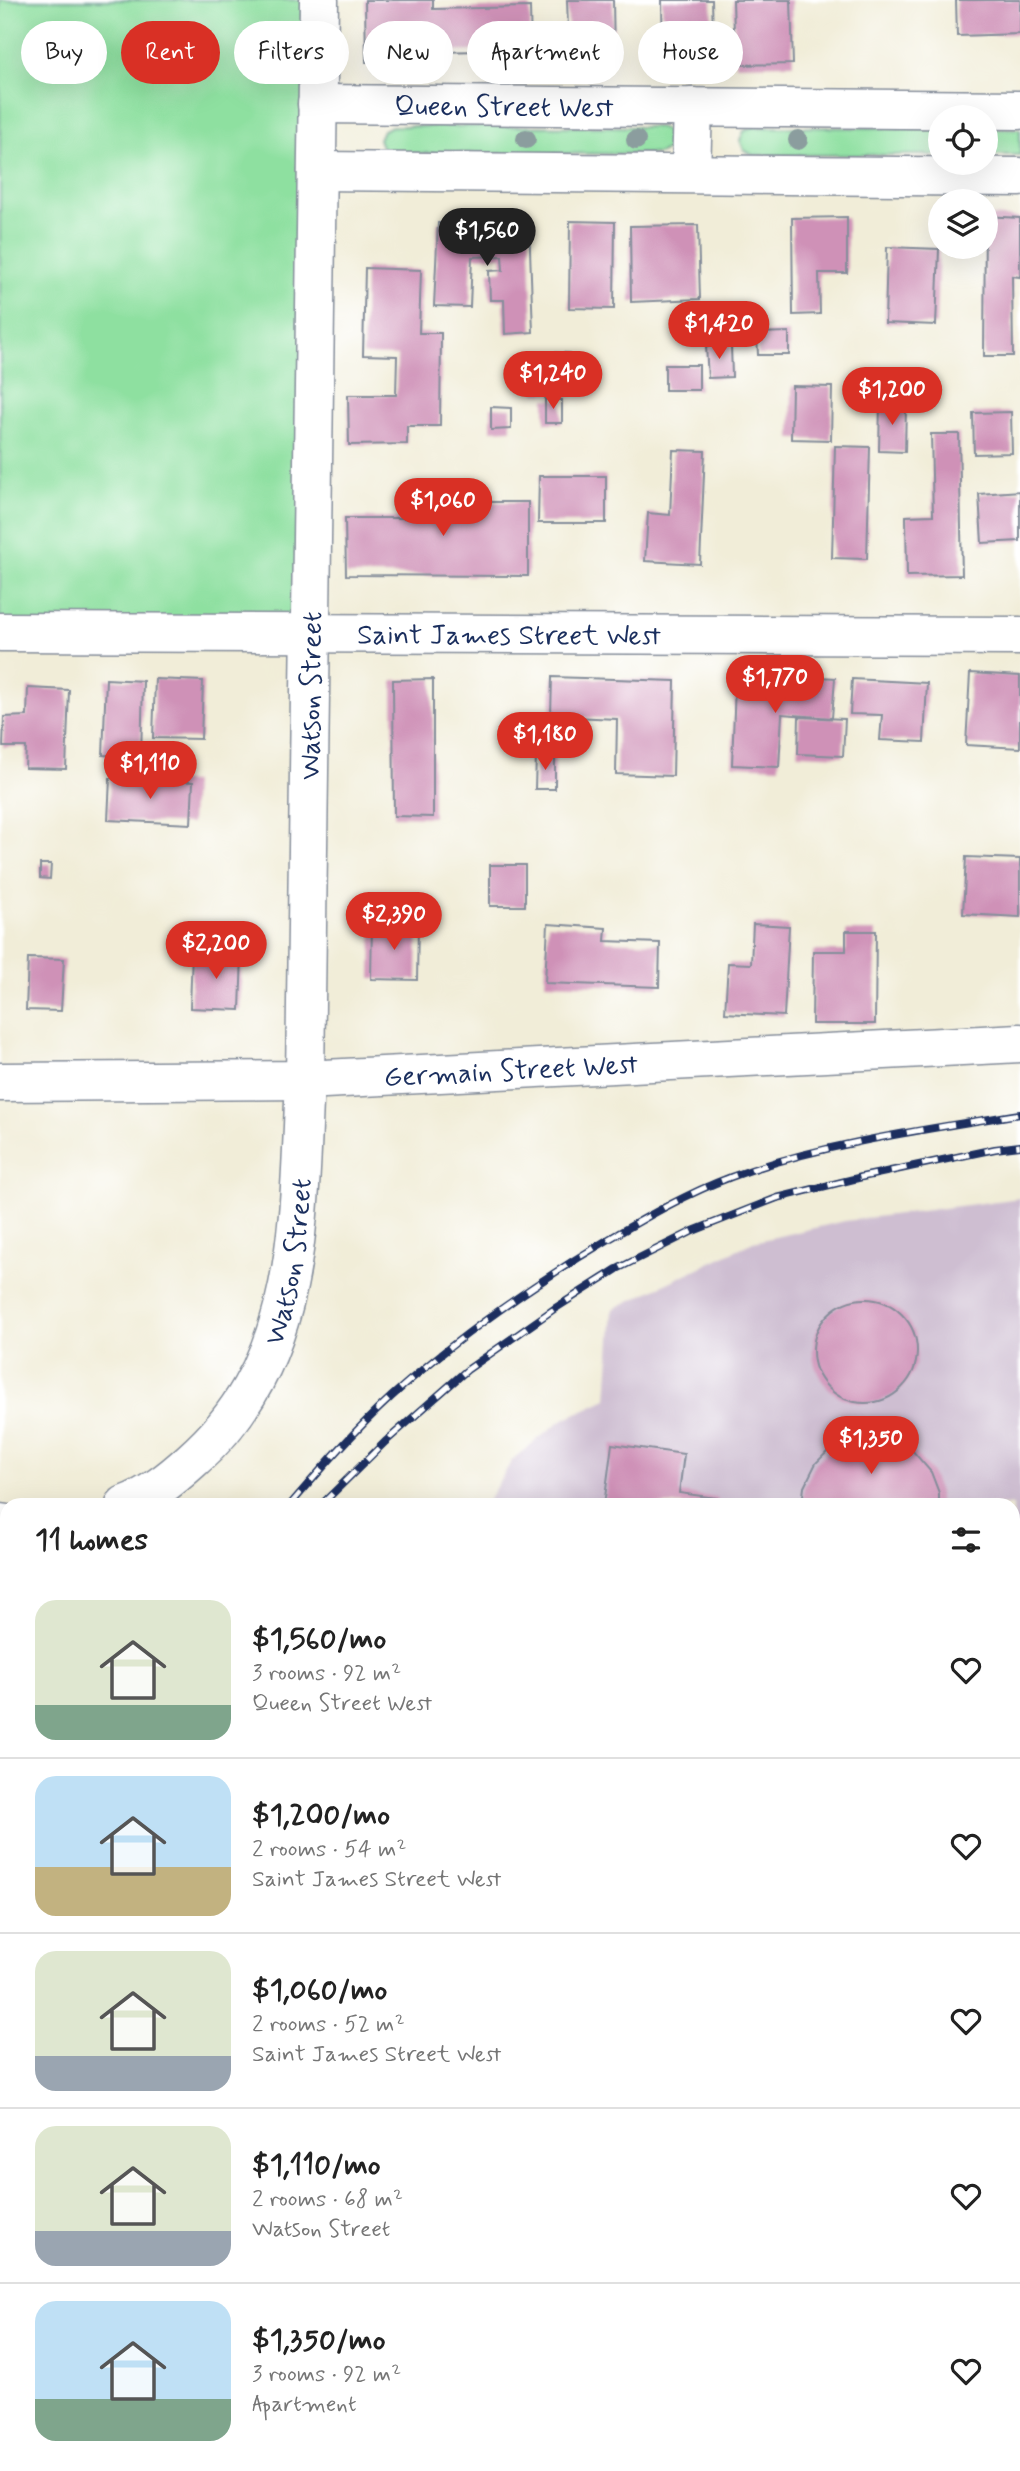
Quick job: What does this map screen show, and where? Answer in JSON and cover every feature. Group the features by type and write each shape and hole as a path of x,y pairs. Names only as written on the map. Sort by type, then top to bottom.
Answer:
{"street":[{"name":"Watson Street","path":"140,1498 167,1482 204,1450 241,1408 279,1328 298,1232 304,1080 319,0"},
{"name":"Queen Street West","path":"317,104 1020,110"},
{"path":"691,172 693,107"},
{"path":"317,171 691,172 1020,177"},
{"name":"Saint James Street West","path":"0,632 1020,636"},
{"name":"Germain Street West","path":"0,1082 304,1080 1020,1043"}],"shaded area":[{"path":"1020,1198 1020,1498 489,1498 513,1459 562,1420 607,1399 613,1309 753,1242 845,1221"}],"green space":[{"path":"0,0 319,0 319,21 234,21 234,84 318,84 311,632 0,632"},
{"path":"392,126 658,127 667,131 671,140 667,150 658,154 392,153 383,149 379,139 383,130"},
{"path":"753,127 928,128 928,155 753,155 744,150 740,140 744,131"},
{"path":"998,128 1020,129 1020,155 998,155"}],"building":[{"path":"365,0 433,0 433,9 530,7 530,21 467,21 467,51 453,52 453,21 365,21"},
{"path":"567,0 613,0 613,21 568,21"},
{"path":"662,0 712,0 713,21 662,21"},
{"path":"733,0 791,0 793,64 743,65 743,21 734,21"},
{"path":"956,0 1020,0 1020,34 957,36"},
{"path":"847,217 847,273 819,273 820,314 793,315 792,218"},
{"path":"998,217 1020,218 1020,277 1012,276 1013,356 984,356 985,259 998,259"},
{"path":"570,221 615,222 614,309 569,308"},
{"path":"529,222 533,332 505,334 504,300 490,300 489,271 503,270 502,256 472,257 470,307 434,306 438,223"},
{"path":"698,225 700,299 631,302 630,226"},
{"path":"887,247 928,249 928,259 939,259 936,325 885,323"},
{"path":"365,268 421,270 419,333 441,333 440,426 407,426 407,444 349,445 348,395 396,395 397,356 363,355"},
{"path":"789,332 789,355 758,355 757,333"},
{"path":"731,345 732,377 708,378 706,346"},
{"path":"535,352 569,353 569,393 536,393"},
{"path":"665,365 699,365 699,390 665,390"},
{"path":"792,386 832,387 831,440 791,439"},
{"path":"545,399 562,400 562,423 545,423"},
{"path":"880,403 906,404 905,452 879,451"},
{"path":"491,407 511,408 511,429 491,430"},
{"path":"1011,412 1012,453 974,454 973,413"},
{"path":"931,434 959,434 962,575 907,576 906,516 933,515"},
{"path":"835,446 870,447 867,559 832,558"},
{"path":"673,450 705,451 700,564 645,561 648,513 670,515"},
{"path":"539,476 606,476 606,523 538,523"},
{"path":"481,484 482,502 528,502 528,576 346,575 345,518 418,518 417,486"},
{"path":"1020,491 1020,541 982,543 979,494"},
{"path":"970,673 1020,676 1020,748 966,745"},
{"path":"784,675 835,678 832,718 782,714 779,767 732,765 735,684 784,686"},
{"path":"552,677 675,681 673,776 616,774 617,719 551,716"},
{"path":"106,679 143,681 141,757 103,755"},
{"path":"155,679 203,681 201,739 153,738"},
{"path":"433,679 433,817 394,816 393,680"},
{"path":"852,679 927,683 924,742 880,740 882,715 850,714"},
{"path":"28,688 69,690 66,769 25,768 26,747 3,747 4,717 27,716"},
{"path":"799,717 845,719 843,756 798,754"},
{"path":"536,755 555,755 555,789 535,789"},
{"path":"110,778 193,782 191,824 108,820"},
{"path":"966,857 1020,859 1020,917 963,914"},
{"path":"40,864 51,864 50,879 40,878"},
{"path":"490,865 525,865 525,906 490,906"},
{"path":"372,924 418,926 417,980 371,979"},
{"path":"548,924 606,928 605,941 660,943 659,987 545,983"},
{"path":"753,924 789,926 784,1016 725,1013 728,963 751,964"},
{"path":"846,931 876,931 875,1024 812,1024 813,951 846,951"},
{"path":"192,952 242,954 240,1010 190,1008"},
{"path":"28,958 64,959 61,1011 26,1010"},
{"path":"865,1299 885,1303 902,1314 913,1331 917,1351 913,1371 902,1388 885,1399 865,1403 845,1399 828,1388 817,1371 813,1351 817,1331 828,1314 845,1303"},
{"path":"858,1438 884,1438 912,1450 931,1472 939,1498 803,1498 804,1487 816,1463 828,1451"},
{"path":"612,1444 684,1454 679,1493 717,1498 605,1498"}],"railway":[{"path":"296,1498 391,1397 442,1353 552,1275 669,1205 731,1177 801,1155 874,1139 1020,1114"},
{"path":"328,1498 385,1442 467,1370 617,1269 693,1231 777,1198 862,1177 1020,1146"}]}
